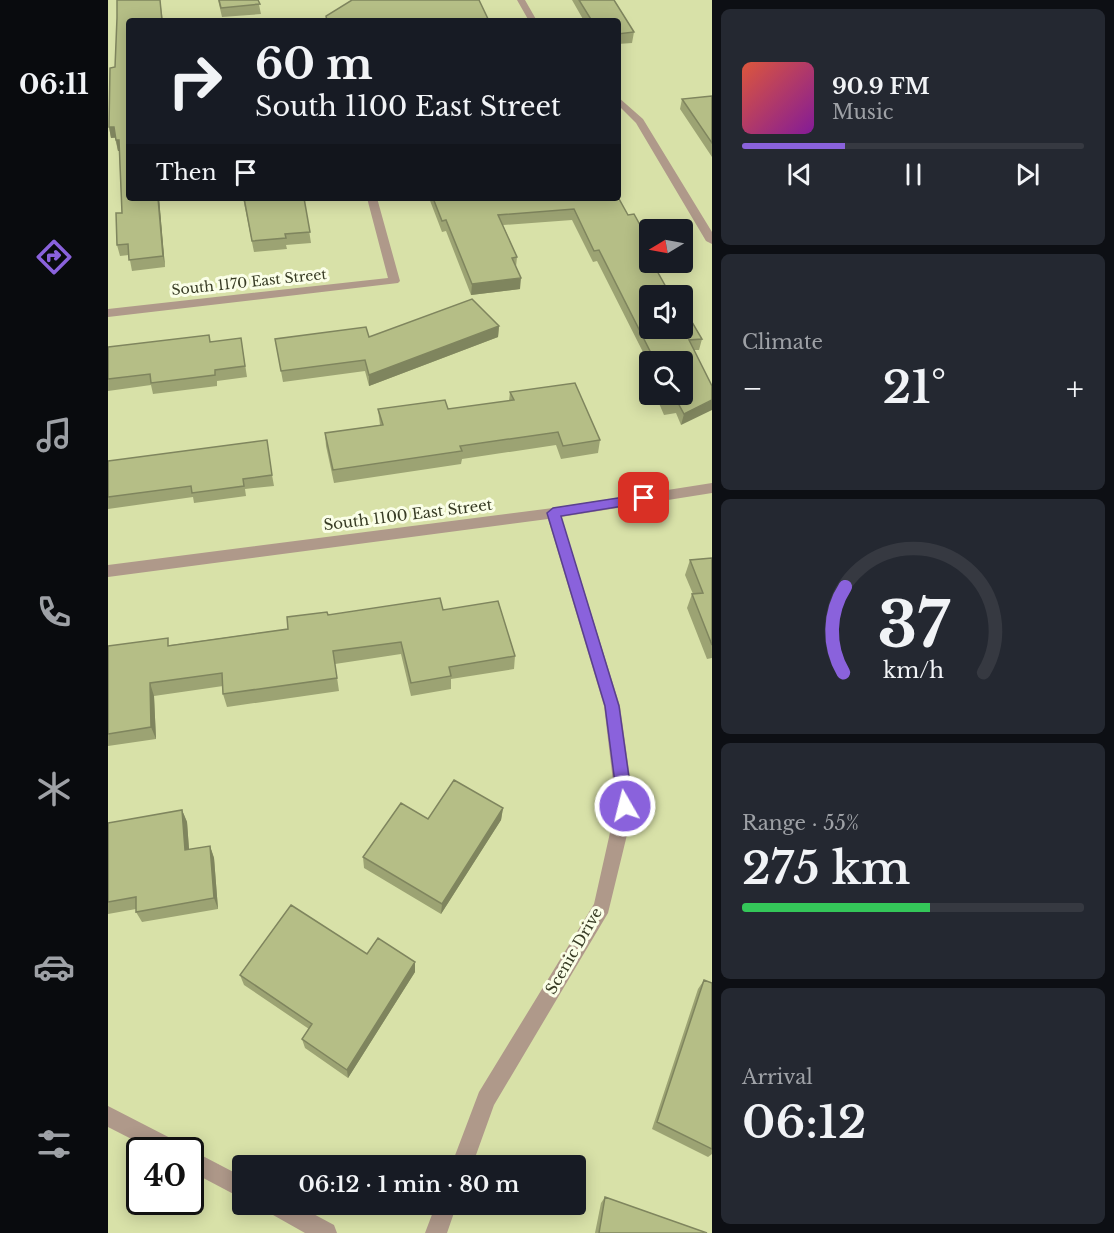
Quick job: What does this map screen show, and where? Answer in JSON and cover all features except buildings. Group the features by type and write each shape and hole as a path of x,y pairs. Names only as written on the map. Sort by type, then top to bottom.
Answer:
{"street":[{"path":"521,0 531,18"},
{"path":"621,103 640,121 712,241"},
{"name":"South 1170 East Street","path":"108,313 393,282 373,201"},
{"name":"South 1100 East Street","path":"108,571 553,513 712,488"},
{"name":"Scenic Drive","path":"465,1155 486,1099 602,907 625,806 612,706 553,513"},
{"path":"108,1116 148,1137"},
{"path":"204,1167 232,1182"},
{"path":"293,1215 327,1233"},
{"path":"436,1233 443,1215"}],"route":[{"path":"625,806 612,706 553,513 644,498"}]}
